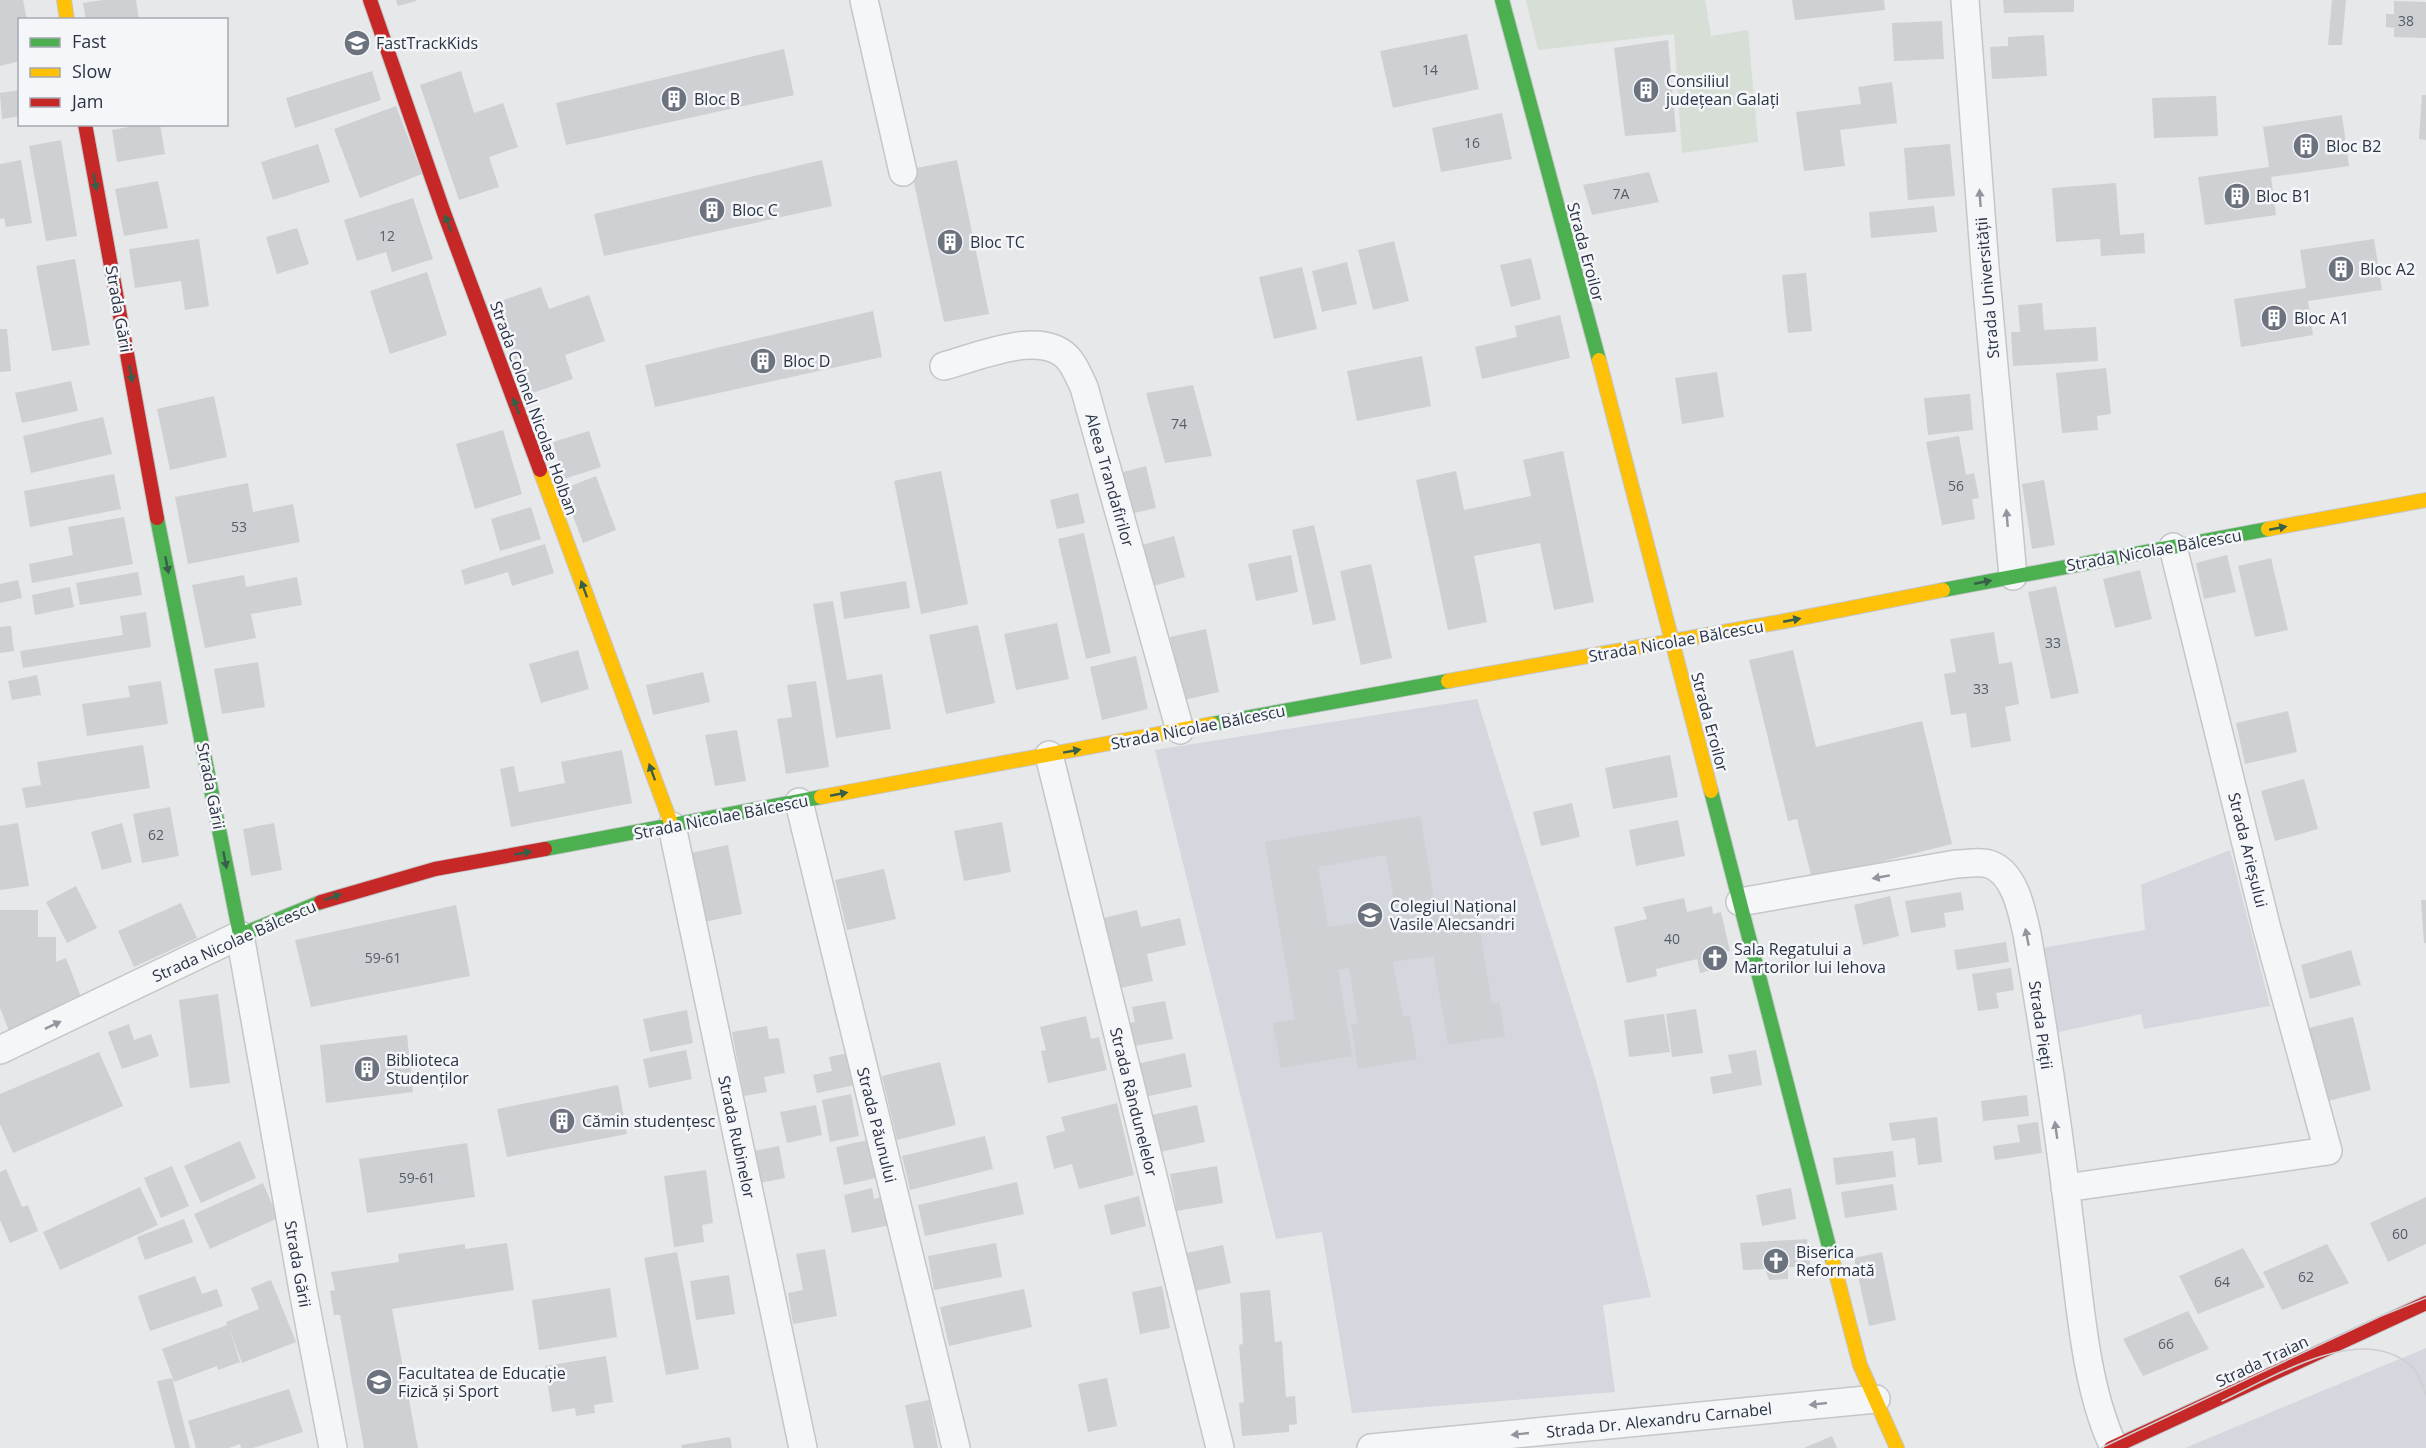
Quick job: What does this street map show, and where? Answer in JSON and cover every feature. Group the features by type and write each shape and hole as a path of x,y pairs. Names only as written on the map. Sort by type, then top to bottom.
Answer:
{"main road":[{"path":"64,0 67,18"},
{"name":"Strada Colonel Nicolae Holban","path":"370,0 444,213 672,826"},
{"name":"Strada Eroilor","path":"1503,0 1612,406 1860,1365 1897,1448"},
{"name":"Strada Gării","path":"85,126 145,456 240,935"},
{"name":"Strada Nicolae Bălcescu","path":"240,935 314,903 435,869 1180,730 1672,642 2426,500"},
{"name":"Strada Traian","path":"2112,1447 2426,1303"}],"street":[{"path":"864,0 903,172"},
{"name":"Strada Universității","path":"1965,0 1985,267 2013,576"},
{"name":"Aleea Trandafirilor","path":"944,366 1031,344 1055,348 1071,361 1084,387 1180,730"},
{"name":"Strada Arieșului","path":"2065,1188 2328,1152 2264,917 2173,547"},
{"name":"Strada Rândunelelor","path":"1048,755 1220,1448"},
{"name":"Strada Păunului","path":"799,802 956,1448"},
{"name":"Strada Rubinelor","path":"672,826 803,1448"},
{"name":"Strada Pieții","path":"1740,902 1956,864 1988,863 1998,868 2015,892 2027,934 2065,1188 2084,1335 2100,1408 2112,1447"},
{"name":"Strada Nicolae Bălcescu","path":"0,1050 240,935"},
{"name":"Strada Gării","path":"240,935 333,1448"},
{"name":"Strada Dr. Alexandru Carnabel","path":"1371,1448 1876,1399"}],"shaded area":[{"path":"1526,0 1705,0 1711,36 1748,30 1758,142 1682,153 1674,34 1538,50"},
{"name":"Colegiul Național Vasile Alecsandri","path":"1477,699 1596,1080 1651,1297 1603,1305 1615,1392 1352,1413 1322,1232 1276,1239 1155,750"},
{"path":"2230,850 2270,1006 2144,1029 2141,1014 2055,1033 2042,948 2145,930 2141,885"},
{"path":"2426,1348 2426,1448 2185,1448"}],"building":[{"path":"0,0 23,0 27,18 18,18 18,62 0,66"},
{"path":"103,0 136,0 139,18 86,18 83,3"},
{"path":"396,0 416,0 416,1 398,6"},
{"path":"1792,0 1884,0 1885,10 1795,20"},
{"path":"2003,0 2074,0 2074,12 2004,13"},
{"path":"2332,0 2346,0 2342,45 2328,45"},
{"path":"2394,1 2426,2 2426,38 2394,37 2394,28 2386,27 2386,14 2394,14"},
{"path":"1942,21 1944,59 1894,61 1892,23"},
{"path":"1467,34 1479,89 1393,108 1380,51"},
{"path":"2044,35 2047,76 1992,79 1990,47 2008,46 2008,37"},
{"name":"Consiliul județean Galați","path":"1668,40 1676,132 1625,136 1614,48"},
{"name":"Bloc B","path":"784,49 794,95 566,145 556,103"},
{"path":"372,71 381,100 295,128 286,98"},
{"path":"461,71 474,113 503,103 518,147 489,157 499,187 459,200 420,85"},
{"path":"1892,82 1897,123 1840,130 1845,166 1804,171 1796,112 1861,104 1858,87"},
{"path":"18,90 18,116 2,119 0,93"},
{"path":"2422,95 2426,95 2426,140 2419,139"},
{"path":"2216,96 2218,136 2154,138 2152,98"},
{"path":"396,106 422,174 360,198 334,129"},
{"path":"1502,113 1512,159 1441,172 1432,128"},
{"path":"2342,115 2349,166 2271,177 2276,215 2205,225 2198,177 2269,167 2263,127"},
{"path":"134,126 160,126 165,154 117,162 112,130"},
{"path":"61,140 77,236 46,241 29,146"},
{"path":"318,144 330,182 273,200 261,162"},
{"path":"1950,144 1955,196 1908,200 1904,148"},
{"path":"21,160 32,223 6,227 4,218 0,219 0,164"},
{"name":"Bloc C","path":"822,160 832,206 604,256 594,214"},
{"name":"Bloc TC","path":"957,160 989,314 944,322 911,169"},
{"path":"1649,172 1659,202 1592,215 1583,185"},
{"path":"158,181 168,228 124,236 115,189"},
{"path":"2116,183 2120,235 2144,233 2145,253 2101,256 2100,239 2056,242 2052,188"},
{"path":"413,198 433,259 392,272 386,252 357,261 344,220"},
{"path":"1934,206 1937,232 1871,238 1869,212"},
{"path":"297,228 309,264 277,274 266,237"},
{"path":"199,239 209,306 185,310 181,281 135,288 129,249"},
{"path":"2374,239 2382,290 2308,301 2313,335 2241,347 2234,299 2306,288 2300,250"},
{"path":"1394,241 1409,301 1373,310 1358,250"},
{"path":"1531,258 1541,299 1511,307 1500,265"},
{"path":"75,259 90,345 52,351 36,266"},
{"path":"1347,262 1357,304 1322,312 1312,271"},
{"path":"1302,267 1317,329 1274,339 1259,277"},
{"path":"427,272 447,335 390,354 370,291"},
{"path":"1806,273 1812,331 1788,333 1782,275"},
{"path":"541,287 549,309 589,295 605,341 565,355 573,379 527,395 495,303"},
{"path":"2042,303 2044,330 2096,327 2098,361 2013,366 2011,332 2020,332 2018,305"},
{"name":"Bloc D","path":"873,311 882,357 655,407 645,365"},
{"path":"1560,315 1570,358 1482,379 1475,347 1517,337 1515,326"},
{"path":"0,329 7,329 11,371 0,372"},
{"path":"1422,356 1431,406 1357,421 1347,371"},
{"path":"2106,368 2111,414 2097,416 2098,430 2062,433 2056,373"},
{"path":"1717,372 1724,417 1682,424 1675,378"},
{"path":"71,381 78,411 22,423 15,393"},
{"path":"1193,385 1212,456 1165,463 1146,393"},
{"path":"1970,394 1973,430 1928,435 1924,398"},
{"path":"214,396 227,457 170,470 157,409"},
{"path":"103,417 112,454 31,473 23,436"},
{"path":"503,430 522,494 475,509 456,444"},
{"path":"589,431 601,467 564,479 553,442"},
{"path":"1959,436 1966,475 1974,473 1979,498 1972,499 1975,519 1942,525 1926,442"},
{"path":"1563,451 1594,602 1554,610 1540,543 1474,556 1487,622 1448,630 1416,480 1456,471 1464,510 1531,496 1523,460"},
{"path":"1146,466 1156,508 1126,515 1116,474"},
{"path":"941,471 968,604 921,614 894,481"},
{"path":"114,474 121,509 30,527 24,491"},
{"path":"596,476 616,530 583,543 563,489"},
{"path":"2044,480 2055,545 2032,549 2022,484"},
{"path":"248,483 253,512 293,504 300,542 188,564 175,497"},
{"path":"1078,493 1085,523 1057,529 1050,500"},
{"path":"531,507 541,539 500,551 491,519"},
{"path":"124,517 133,564 32,583 29,564 73,555 68,527"},
{"path":"1314,525 1336,620 1313,625 1292,530"},
{"path":"1084,533 1111,653 1086,659 1058,539"},
{"path":"1174,536 1185,577 1146,588 1135,547"},
{"path":"545,544 554,573 512,586 508,572 465,585 461,570"},
{"path":"1291,555 1298,592 1256,601 1248,564"},
{"path":"2227,555 2236,592 2204,599 2196,563"},
{"path":"2271,558 2288,630 2255,637 2238,566"},
{"path":"1371,564 1392,658 1361,665 1340,571"},
{"path":"2140,570 2152,619 2115,628 2103,579"},
{"path":"138,572 142,595 80,605 76,583"},
{"path":"244,575 246,587 297,577 302,605 251,614 256,638 205,648 192,585"},
{"path":"18,580 22,598 0,603 0,584"},
{"path":"906,581 910,608 844,619 840,592"},
{"path":"2056,586 2079,693 2051,699 2028,592"},
{"path":"70,587 74,607 35,615 32,595"},
{"path":"833,601 847,680 882,674 891,729 836,738 813,604"},
{"path":"146,612 151,647 23,668 20,651 123,635 120,616"},
{"path":"1057,623 1069,679 1016,690 1004,634"},
{"path":"978,625 995,703 946,714 929,635"},
{"path":"11,626 14,651 0,653 0,627"},
{"path":"1206,629 1219,692 1184,700 1170,637"},
{"path":"1994,632 1999,664 2012,662 2019,704 2005,707 2011,741 1971,748 1966,713 1951,715 1944,674 1956,672 1950,639"},
{"path":"578,650 589,689 541,703 529,664"},
{"path":"1793,650 1816,747 1922,721 1952,844 1812,879 1797,819 1788,821 1749,660"},
{"path":"1136,656 1148,709 1102,720 1090,667"},
{"path":"258,662 265,707 222,714 214,669"},
{"path":"703,672 710,702 653,715 646,685"},
{"path":"37,675 41,695 12,700 8,681"},
{"path":"161,681 168,724 87,736 82,704 130,697 128,686"},
{"path":"816,681 829,767 786,774 777,719 792,717 787,685"},
{"path":"2288,711 2297,752 2245,764 2236,723"},
{"path":"737,730 746,781 715,786 705,735"},
{"path":"143,745 150,788 26,808 22,788 41,785 37,762"},
{"path":"622,750 632,803 511,827 500,769 514,766 519,792 565,783 561,762"},
{"path":"1670,755 1678,797 1613,809 1605,768"},
{"path":"2304,779 2318,829 2275,841 2261,791"},
{"path":"1572,803 1580,837 1541,846 1533,812"},
{"path":"170,807 179,856 142,863 133,814"},
{"path":"1420,816 1435,906 1475,899 1492,1004 1499,1002 1505,1036 1448,1045 1433,956 1393,962 1403,1017 1410,1016 1417,1059 1358,1069 1351,1024 1358,1023 1349,968 1338,970 1352,1056 1281,1068 1273,1023 1295,1019 1265,842","holes":["1386,855 1397,916 1328,927 1318,867"]},
{"path":"1678,820 1685,856 1636,866 1629,830"},
{"path":"1002,822 1011,872 964,881 954,831"},
{"path":"18,823 29,886 0,890 0,826"},
{"path":"122,823 132,862 102,870 91,832"},
{"path":"274,823 282,870 251,876 243,829"},
{"path":"728,845 742,914 704,922 690,853"},
{"path":"884,869 896,919 847,930 835,880"},
{"path":"76,886 97,928 67,943 46,902"},
{"path":"1961,892 1964,910 1944,913 1946,927 1911,933 1905,901"},
{"path":"1890,896 1899,936 1863,945 1854,905"},
{"path":"1684,898 1687,912 1712,906 1713,914 1721,912 1730,951 1721,953 1725,967 1700,973 1697,959 1656,969 1657,976 1627,983 1614,927 1647,919 1643,907"},
{"path":"2421,900 2426,900 2426,943 2424,943"},
{"path":"181,903 197,938 134,967 118,931"},
{"path":"456,905 470,976 311,1007 295,940"},
{"path":"0,910 38,910 38,937 56,937 56,962 66,958 83,1002 9,1031 0,1008"},
{"path":"1137,910 1141,927 1180,918 1186,945 1147,954 1153,981 1111,990 1095,920"},
{"path":"2006,942 2009,962 1957,970 1954,950"},
{"path":"2351,950 2361,985 2310,999 2301,965"},
{"path":"2011,968 2014,990 1996,993 1999,1008 1978,1011 1972,974"},
{"path":"218,994 230,1083 190,1088 179,1000"},
{"path":"1165,1001 1173,1039 1134,1046 1129,1023 1135,1022 1132,1007"},
{"path":"1696,1009 1703,1053 1672,1057 1666,1014"},
{"path":"687,1010 693,1043 650,1052 643,1019"},
{"path":"1664,1014 1670,1052 1629,1057 1624,1020"},
{"path":"1086,1016 1091,1039 1099,1037 1107,1070 1048,1083 1041,1051 1046,1050 1040,1027"},
{"path":"2353,1017 2371,1090 2328,1101 2309,1028"},
{"path":"129,1024 134,1040 151,1034 159,1056 122,1069 108,1032"},
{"path":"767,1026 769,1039 779,1038 785,1073 764,1077 767,1092 744,1096 732,1032"},
{"name":"Biblioteca Studenților","path":"407,1035 413,1092 326,1103 320,1045"},
{"path":"686,1050 692,1079 649,1088 643,1059"},
{"path":"1756,1050 1762,1085 1713,1094 1710,1077 1732,1073 1728,1055"},
{"path":"99,1052 123,1106 13,1153 0,1124 0,1094"},
{"path":"853,1052 860,1084 817,1093 813,1075 832,1071 829,1057"},
{"path":"1185,1053 1192,1087 1144,1097 1137,1064"},
{"path":"940,1062 956,1125 897,1140 882,1076"},
{"name":"Cămin studențesc","path":"618,1085 627,1134 507,1157 497,1109"},
{"path":"851,1094 859,1136 830,1142 822,1100"},
{"path":"2027,1095 2029,1116 1983,1121 1981,1101"},
{"path":"1117,1103 1134,1175 1079,1189 1072,1164 1054,1169 1046,1136 1065,1131 1061,1117"},
{"path":"816,1105 822,1135 787,1143 780,1112"},
{"path":"1197,1105 1205,1142 1160,1152 1152,1115"},
{"path":"1937,1117 1942,1162 1918,1165 1915,1138 1892,1141 1889,1123"},
{"path":"2038,1122 2042,1153 1995,1160 1993,1146 2020,1142 2017,1125"},
{"path":"985,1136 993,1169 910,1190 902,1156"},
{"path":"877,1138 885,1176 844,1185 836,1147"},
{"path":"240,1141 256,1178 201,1203 184,1166"},
{"path":"467,1143 475,1197 367,1213 359,1159"},
{"path":"779,1146 785,1178 754,1184 748,1152"},
{"path":"1893,1151 1896,1177 1836,1185 1833,1158"},
{"path":"172,1166 189,1206 161,1218 144,1178"},
{"path":"1217,1166 1223,1203 1177,1211 1170,1174"},
{"path":"6,1169 22,1207 28,1205 38,1231 10,1243 0,1220 0,1172"},
{"path":"706,1170 713,1223 702,1225 704,1242 674,1247 664,1176"},
{"path":"1017,1182 1024,1214 925,1236 918,1205"},
{"path":"263,1183 278,1218 210,1249 194,1214"},
{"path":"1893,1184 1897,1210 1845,1218 1841,1192"},
{"path":"140,1187 158,1225 60,1270 43,1232"},
{"path":"872,1188 874,1199 889,1195 895,1224 852,1233 844,1195"},
{"path":"1791,1188 1796,1219 1762,1226 1756,1195"},
{"path":"1139,1196 1146,1226 1111,1235 1104,1205"},
{"path":"2426,1197 2426,1244 2388,1262 2370,1223"},
{"path":"184,1219 193,1242 145,1260 137,1237"},
{"name":"Biserica Reformată","path":"1807,1239 1808,1245 1814,1246 1815,1253 1810,1254 1810,1267 1788,1267 1788,1279 1769,1280 1765,1269 1743,1270 1740,1243"},
{"name":"Facultatea de Educație Fizică și Sport","path":"507,1243 514,1290 392,1309 418,1448 364,1448 340,1315 334,1315 330,1291 335,1290 331,1272 399,1262 398,1254 465,1244 465,1249"},
{"path":"996,1243 1002,1277 934,1290 928,1256"},
{"path":"2327,1244 2349,1283 2282,1310 2263,1272"},
{"path":"1223,1245 1231,1283 1195,1291 1187,1253"},
{"path":"2243,1248 2265,1287 2198,1314 2179,1276"},
{"path":"825,1249 837,1316 793,1324 788,1293 803,1290 796,1254"},
{"path":"677,1252 699,1369 666,1375 644,1258"},
{"path":"1882,1252 1896,1320 1869,1326 1854,1258"},
{"path":"729,1275 735,1314 696,1320 690,1281"},
{"path":"195,1276 202,1294 217,1289 223,1306 150,1331 138,1296"},
{"path":"271,1280 296,1342 242,1363 229,1328 240,1362 218,1370 217,1366 174,1382 162,1349 227,1325 226,1322 259,1309 251,1288"},
{"path":"1162,1286 1170,1328 1140,1334 1132,1292"},
{"path":"610,1288 617,1337 539,1350 532,1300"},
{"path":"1024,1289 1032,1327 949,1346 940,1307"},
{"path":"1270,1290 1275,1342 1282,1341 1286,1397 1295,1396 1297,1424 1289,1425 1289,1432 1242,1436 1239,1403 1244,1402 1239,1345 1243,1344 1240,1293"},
{"path":"2188,1311 2209,1349 2143,1376 2123,1339"},
{"path":"606,1356 613,1402 594,1405 595,1413 576,1416 575,1408 552,1412 545,1366"},
{"path":"172,1378 190,1448 175,1448 157,1381"},
{"path":"1107,1378 1117,1426 1088,1432 1078,1384"},
{"path":"289,1389 303,1432 253,1448 241,1448 240,1444 229,1448 196,1448 188,1421"},
{"path":"929,1400 938,1448 914,1448 905,1405"},
{"path":"1832,1436 1837,1448 1804,1448"},
{"path":"730,1437 732,1448 682,1448 681,1445"}],"tram line":[{"path":"2101,1448 2381,1316 2426,1298"},
{"path":"2222,1401 2308,1361 2331,1353 2354,1349 2376,1350 2405,1361 2415,1370 2426,1394"}],"traffic: fast":[{"path":"1502,0 1599,360"},
{"path":"157,518 240,935 321,902"},
{"path":"1943,590 2268,529"},
{"path":"1212,724 1448,681"},
{"path":"1711,791 1833,1262"},
{"path":"545,849 821,797"}],"traffic: slow":[{"path":"64,0 67,18"},
{"path":"1599,360 1711,791"},
{"path":"540,470 672,826"},
{"path":"2268,529 2426,500"},
{"path":"1448,681 1780,622 1943,590"},
{"path":"821,797 1212,724"},
{"path":"1833,1262 1860,1365 1897,1448"}],"traffic: jam":[{"path":"370,0 444,213 540,470"},
{"path":"85,126 157,518"},
{"path":"321,902 435,869 545,849"},
{"path":"2111,1448 2426,1303"}],"place":[{"name":"FastTrackKids","path":"357,43"},
{"name":"Consiliul județean Galați","path":"1646,90"},
{"name":"Bloc B","path":"674,99"},
{"name":"Bloc B2","path":"2306,146"},
{"name":"Bloc B1","path":"2237,196"},
{"name":"Bloc C","path":"712,210"},
{"name":"Bloc TC","path":"950,242"},
{"name":"Bloc A2","path":"2341,269"},
{"name":"Bloc A1","path":"2274,318"},
{"name":"Bloc D","path":"763,361"},
{"name":"Colegiul Național Vasile Alecsandri","path":"1370,915"},
{"name":"Sala Regatului a Martorilor lui Iehova","path":"1715,958"},
{"name":"Biblioteca Studenților","path":"367,1069"},
{"name":"Cămin studențesc","path":"562,1121"},
{"name":"Biserica Reformată","path":"1776,1261"},
{"name":"Facultatea de Educație Fizică și Sport","path":"379,1382"}]}
